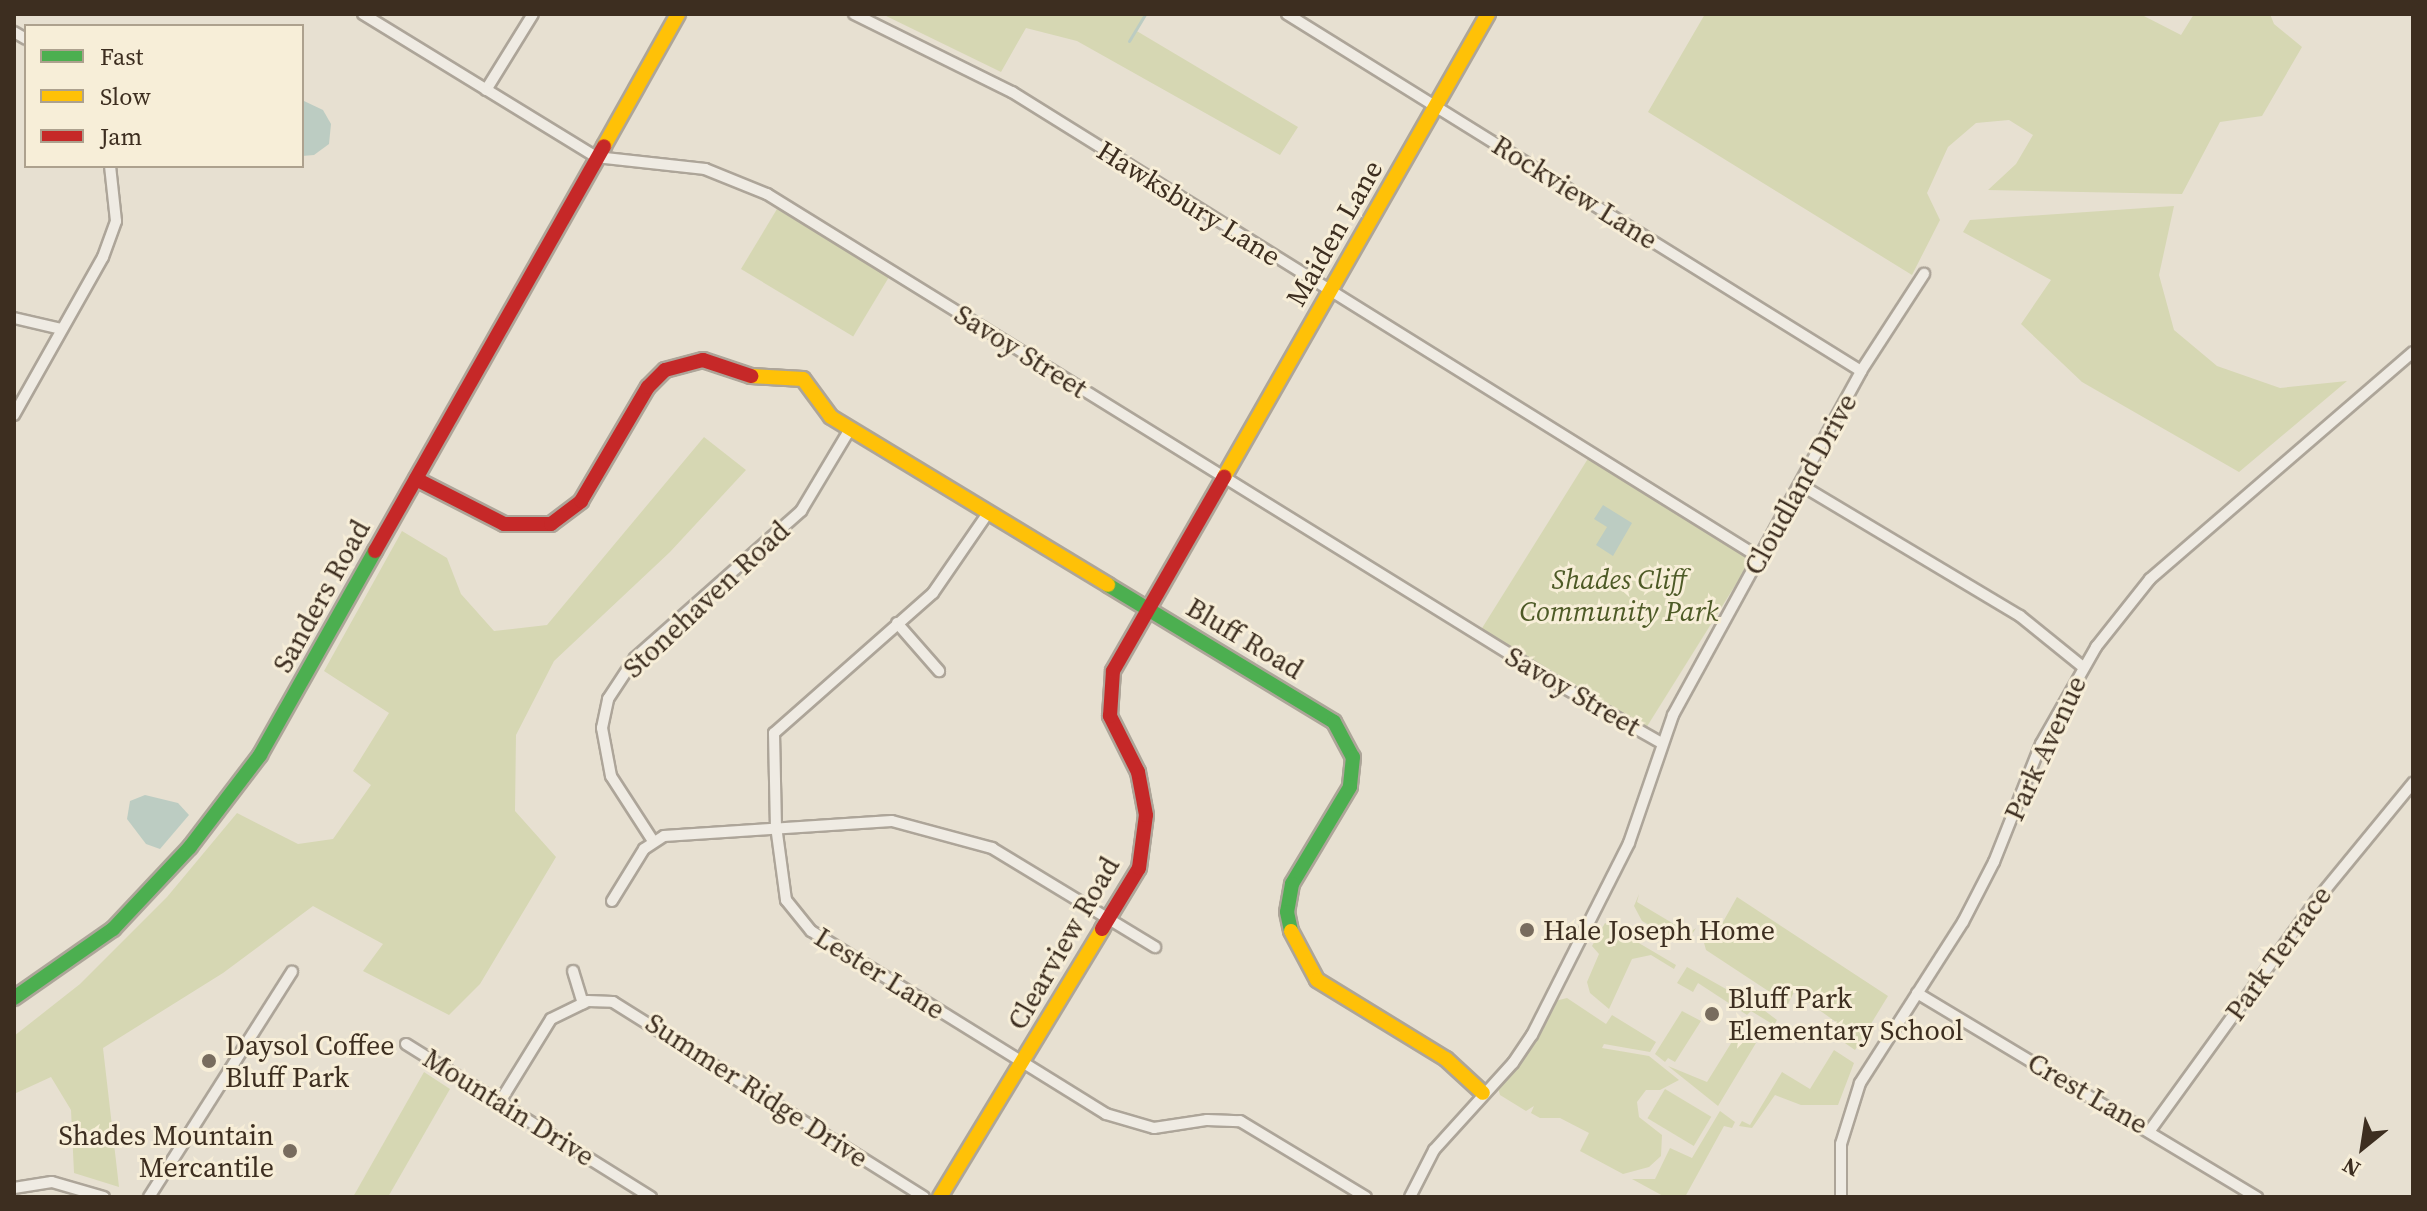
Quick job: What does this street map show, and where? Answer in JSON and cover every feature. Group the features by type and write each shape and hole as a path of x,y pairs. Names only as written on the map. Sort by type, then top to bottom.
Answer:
{"street":[{"name":"Savoy Street","path":"363,14 596,157 687,165 745,182 1660,742"},
{"path":"486,90 533,14"},
{"name":"Sanders Road","path":"14,998 113,929 228,799 294,698 678,14"},
{"name":"Hawksbury Lane","path":"854,14 1012,92 1330,293 1760,558"},
{"name":"Rockview Lane","path":"1287,14 1861,371"},
{"name":"Maiden Lane","path":"1149,611 1488,14"},
{"path":"14,415 103,257 116,221 110,168"},
{"name":"Cloudland Drive","path":"1410,1197 1434,1150 1532,1035 1629,843 1660,742 1861,371 1924,274"},
{"path":"14,318 61,329"},
{"name":"Park Avenue","path":"1841,1197 1841,1144 1852,1104 1869,1064 1917,993 1988,875 2041,744 2083,667 2150,579 2413,352"},
{"name":"Bluff Road","path":"416,479 504,524 529,528 551,524 581,501 648,387 665,370 688,360 715,362 760,379 803,379 831,417 1334,722 1346,737 1353,757 1350,787 1292,884 1287,912 1293,940 1317,980 1446,1059 1483,1093"},
{"name":"Stonehaven Road","path":"653,841 611,776 602,728 608,699 635,658 793,519 850,429"},
{"path":"1801,485 2020,616 2083,667"},
{"name":"Lester Lane","path":"988,513 943,581 778,726 772,747 781,885 796,917 1023,1062 1126,1123 1154,1128 1207,1120 1240,1121 1366,1197"},
{"name":"Clearview Road","path":"940,1197 1111,921 1139,868 1146,815 1138,772 1110,716 1110,686 1149,611"},
{"path":"897,623 939,671"},
{"name":"Park Terrace","path":"2151,1129 2316,901 2413,783"},
{"path":"612,901 653,841 674,833 892,821 959,836 992,848 1155,947"},
{"path":"501,1100 544,1026 583,1003 573,971"},
{"path":"149,1197 292,972"},
{"name":"Crest Lane","path":"1917,993 2135,1127 2151,1129 2257,1197"},
{"name":"Summer Ridge Drive","path":"583,1003 613,1002 629,1009 924,1197"},
{"name":"Mountain Drive","path":"406,1044 501,1100 634,1192 651,1197"},
{"path":"14,1188 52,1182 104,1197"}],"green space":[{"path":"882,14 1146,14 1135,30 1298,127 1280,155 1077,41 1026,28 1001,72"},
{"path":"1705,14 2140,14 2181,35 2194,14 2270,14 2274,24 2302,47 2262,116 2220,122 2182,194 1988,190 2016,164 2033,135 2009,120 1976,123 1948,147 1927,193 1940,220 1912,275 1648,112"},
{"path":"2174,206 2159,275 2174,330 2217,366 2280,388 2347,381 2239,472 2082,382 2021,324 2051,280 1963,232 1970,220"},
{"path":"777,209 889,276 853,336 741,269"},
{"path":"704,437 746,470 670,552 554,661 516,735 515,811 556,857 480,984 449,1015 363,971 383,944 313,906 223,973 103,1048 119,1187 74,1173 71,1110 51,1077 14,1094 14,1036 80,984 167,897 237,813 298,844 333,839 371,785 353,771 389,713 324,671 402,531 447,558 461,594 494,631 547,625"},
{"name":"Shades Cliff Community Park","path":"1589,457 1752,559 1644,732 1481,630"},
{"path":"1639,894 1637,902 1689,933 1696,928 1687,942 1678,942 1642,921 1634,906"},
{"path":"1737,897 1888,996 1855,1050 1842,1041 1843,1027 1794,992 1788,1004 1706,950 1703,939 1706,935 1714,938"},
{"path":"1605,923 1676,965 1674,969 1651,955 1632,959 1609,1009 1590,993 1587,982 1599,954 1592,946"},
{"path":"1687,967 1765,1011 1777,1020 1774,1025 1751,1011 1747,1015 1698,983 1693,992 1677,983"},
{"path":"1567,998 1606,1024 1612,1015 1656,1042 1650,1052 1604,1044 1602,1048 1649,1056 1679,1080 1660,1090 1646,1090 1637,1102 1639,1117 1662,1135 1661,1156 1649,1167 1623,1174 1580,1151 1589,1133 1560,1118 1540,1118 1531,1113 1534,1106 1526,1111 1500,1095 1498,1088 1555,1001"},
{"path":"1682,1011 1701,1021 1675,1062 1668,1058 1665,1062 1655,1054"},
{"path":"1738,1032 1756,1043 1718,1106 1668,1066 1707,1082"},
{"path":"1834,1050 1854,1063 1838,1105 1801,1105 1775,1095 1752,1128 1739,1126 1742,1121 1750,1125 1782,1072 1810,1089"},
{"path":"424,1072 450,1089 388,1197 353,1197"},
{"path":"1665,1089 1711,1117 1694,1146 1647,1118"},
{"path":"1720,1111 1735,1122 1732,1128 1724,1126 1685,1197 1665,1197 1632,1179 1655,1179 1670,1148 1692,1158"}],"shaded area":[{"path":"304,101 323,110 331,124 329,144 314,155 304,156"},
{"path":"1603,505 1632,523 1613,556 1596,545 1607,527 1594,519"},
{"path":"145,795 178,803 189,815 160,849 146,844 127,819 130,801"}],"waterway":[{"path":"1129,41 1145,14"}],"traffic: fast":[{"path":"14,998 113,929 190,847 260,755 375,551"},
{"path":"1108,585 1334,722 1353,757 1350,787 1292,884 1287,912 1291,931"}],"traffic: slow":[{"path":"604,146 678,14"},
{"path":"1224,477 1488,14"},
{"path":"751,376 803,379 831,417 1108,585"},
{"path":"940,1197 1102,929"},
{"path":"1291,931 1317,980 1446,1059 1483,1093"}],"traffic: jam":[{"path":"375,551 604,146"},
{"path":"416,479 504,524 551,524 581,501 648,387 665,370 703,360 751,376"},
{"path":"1102,929 1139,868 1146,815 1138,772 1110,716 1113,671 1224,477"}],"place":[{"name":"Hale Joseph Home","path":"1527,930"},
{"name":"Bluff Park Elementary School","path":"1712,1014"},
{"name":"Daysol Coffee Bluff Park","path":"209,1061"},
{"name":"Shades Mountain Mercantile","path":"290,1151"}]}
